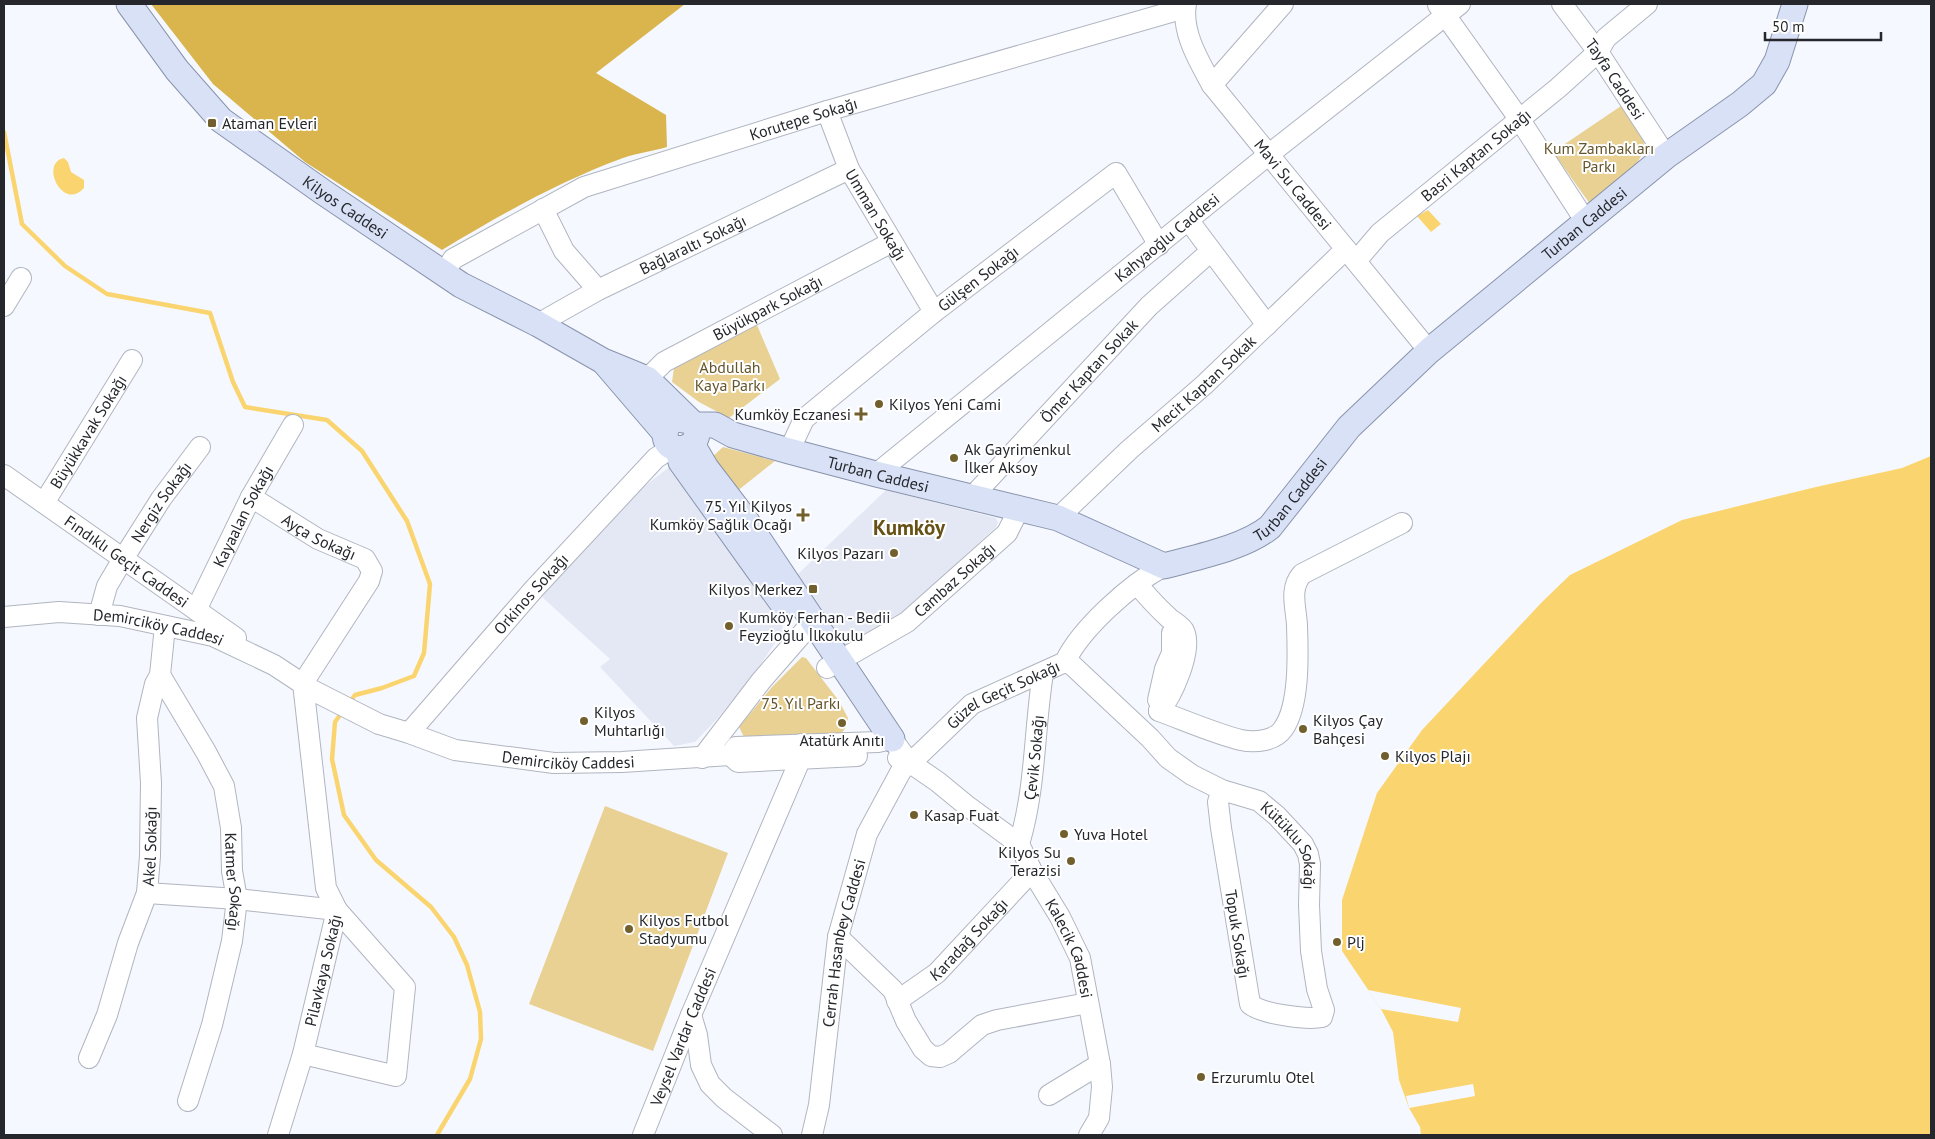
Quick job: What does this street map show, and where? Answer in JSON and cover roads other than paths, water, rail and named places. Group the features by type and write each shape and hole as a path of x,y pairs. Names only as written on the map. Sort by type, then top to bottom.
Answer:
{"main road":[{"name":"Kilyos Caddesi","path":"129,4 177,70 221,120 323,192 461,285 603,360 647,379"},
{"name":"Turban Caddesi","path":"679,439 732,435 876,474 1058,518 1164,566 1246,542 1270,527 1349,426 1429,351 1666,156 1740,104 1764,84 1777,61 1795,4"},
{"path":"603,360 679,439"},
{"path":"647,379 679,439"},
{"name":"Kalecik Caddesi","path":"679,439 681,462 809,627 885,745"}],"street":[{"path":"1212,85 1283,4"},
{"name":"Tayfa Caddesi","path":"1562,4 1598,52 1666,156"},
{"name":"Basri Kaptan Sokağı","path":"1351,255 1558,88 1598,52 1606,38 1646,4"},
{"name":"Korutepe Sokağı","path":"444,273 453,259 584,187 827,111 1186,6"},
{"name":"Mavi Su Caddesi","path":"1186,6 1187,31 1198,59 1212,85 1429,351"},
{"path":"1448,7 1586,222"},
{"name":"Kahyaoğlu Caddesi","path":"876,474 1189,221 1448,7"},
{"name":"Umman Sokağı","path":"827,111 849,170 934,312"},
{"name":"Bağlaraltı Sokağı","path":"538,324 598,290 849,170"},
{"name":"Gülşen Sokağı","path":"789,451 804,419 934,312 1116,173 1159,245"},
{"path":"543,209 564,251 598,290"},
{"path":"1189,221 1267,325"},
{"name":"Büyükpark Sokağı","path":"647,379 664,362 892,242"},
{"name":"Ömer Kaptan Sokak","path":"972,496 1149,306 1211,251"},
{"name":"Mecit Kaptan Sokak","path":"1058,518 1267,325 1351,255"},
{"path":"4,306 21,278"},
{"name":"Büyükkavak Sokağı","path":"44,504 132,360"},
{"name":"Kayaalan Sokağı","path":"196,610 251,498 293,425"},
{"name":"Orkinos Sokağı","path":"409,733 534,589 679,439"},
{"name":"Nergiz Sokağı","path":"99,615 108,586 123,559 161,499 200,446"},
{"name":"Fındıklı Geçit Caddesi","path":"4,475 274,664"},
{"name":"Ayça Sokağı","path":"251,498 318,539 365,559 372,571 369,581 310,685"},
{"name":"Cambaz Sokağı","path":"834,664 907,622 1007,533 1019,509"},
{"path":"1159,711 1242,740 1271,739 1278,734 1288,720 1294,693 1297,648 1294,599 1297,580 1302,574 1402,523"},
{"name":"Güzel Geçit Sokağı","path":"909,762 920,754 972,704 1065,662 1071,649 1086,630 1137,584 1164,566"},
{"path":"1137,584 1172,621 1184,630 1186,639 1184,659 1175,685 1168,701 1159,711 1150,738"},
{"name":"Demirciköy Caddesi","path":"4,617 59,612 120,616 213,636 274,664 310,685 381,720 409,733 455,750 554,763 599,763 730,755 738,762 801,752 885,745"},
{"name":"Akel Sokağı","path":"89,1058 107,1016 128,943 147,893 150,856 151,783 147,718 155,684 160,674 165,626"},
{"path":"702,758 761,681 809,627"},
{"name":"Kütüklu Sokağı","path":"1065,662 1072,665 1150,738 1168,758 1192,774 1222,790 1259,801 1277,816 1303,844 1308,854 1311,951 1317,989 1324,1010 1322,1017"},
{"name":"Çevik Sokağı","path":"1019,844 1026,822 1033,777 1037,708 1043,673"},
{"name":"Katmer Sokağı","path":"160,674 224,786 231,828 232,871 237,899 232,941 212,1025 188,1101"},
{"name":"Pilavkaya Sokağı","path":"278,1135 303,1054 336,910 326,888 310,685"},
{"name":"Kalecik Caddesi","path":"885,745 1019,844 1032,871 1060,917 1080,958 1100,1064 1102,1087 1099,1118 1089,1135"},
{"name":"Veysel Vardar Caddesi","path":"643,1135 801,752"},
{"name":"Cerrah Hasanbey Caddesi","path":"812,1135 819,1105 838,937 867,834 901,771 909,762"},
{"name":"Topuk Sokağı","path":"1222,790 1218,802 1221,828 1250,1004 1255,1008 1273,1012 1314,1019 1322,1017"},
{"name":"Karadağ Sokağı","path":"897,1001 937,973 1032,871"},
{"path":"147,893 237,899 336,910 405,987 396,1076 303,1054"},
{"path":"838,937 893,990 906,1021 923,1049 931,1056 940,1057 949,1053 982,1025 1088,1003"},
{"path":"692,1015 700,1065 710,1084 724,1098 771,1135"},
{"path":"1049,1095 1100,1064"}],"waterway":[{"path":"4,132 22,224 65,266 107,294 210,313 233,382 245,407 327,420 362,451 407,521 430,584 424,653 414,676 382,688 355,695 349,703"},
{"path":"343,711 335,722 332,759 344,815 376,860 431,907 454,937 467,965 480,1012 481,1039 470,1079 437,1135"}],"place":[{"name":"Ataman Evleri","path":"212,123"},
{"name":"Kilyos Yeni Cami","path":"879,404"},
{"name":"Kumköy Eczanesi","path":"861,414"},
{"name":"Ak Gayrimenkul İlker Aksoy","path":"954,458"},
{"name":"75. Yıl Kilyos Kumköy Sağlık Ocağı","path":"803,515"},
{"name":"Kilyos Pazarı","path":"894,553"},
{"name":"Kilyos Merkez","path":"813,589"},
{"name":"Kumköy Ferhan - Bedii Feyzioğlu İlkokulu","path":"729,626"},
{"name":"Kilyos Muhtarlığı","path":"584,721"},
{"name":"Atatürk Anıtı","path":"842,723"},
{"name":"Kilyos Çay Bahçesi","path":"1303,729"},
{"name":"Kilyos Plajı","path":"1385,756"},
{"name":"Kasap Fuat","path":"914,815"},
{"name":"Yuva Hotel","path":"1064,834"},
{"name":"Kilyos Su Terazisi","path":"1071,861"},
{"name":"Kilyos Futbol Stadyumu","path":"629,929"},
{"name":"Plj","path":"1337,942"},
{"name":"Erzurumlu Otel","path":"1201,1077"}],"district":[{"name":"Kumköy","path":"909,528"}],"park label":[{"name":"Kum Zambakları Parkı","path":"1599,157"},
{"name":"Abdullah Kaya Parkı","path":"730,376"},
{"name":"75. Yıl Parkı","path":"801,703"}]}
